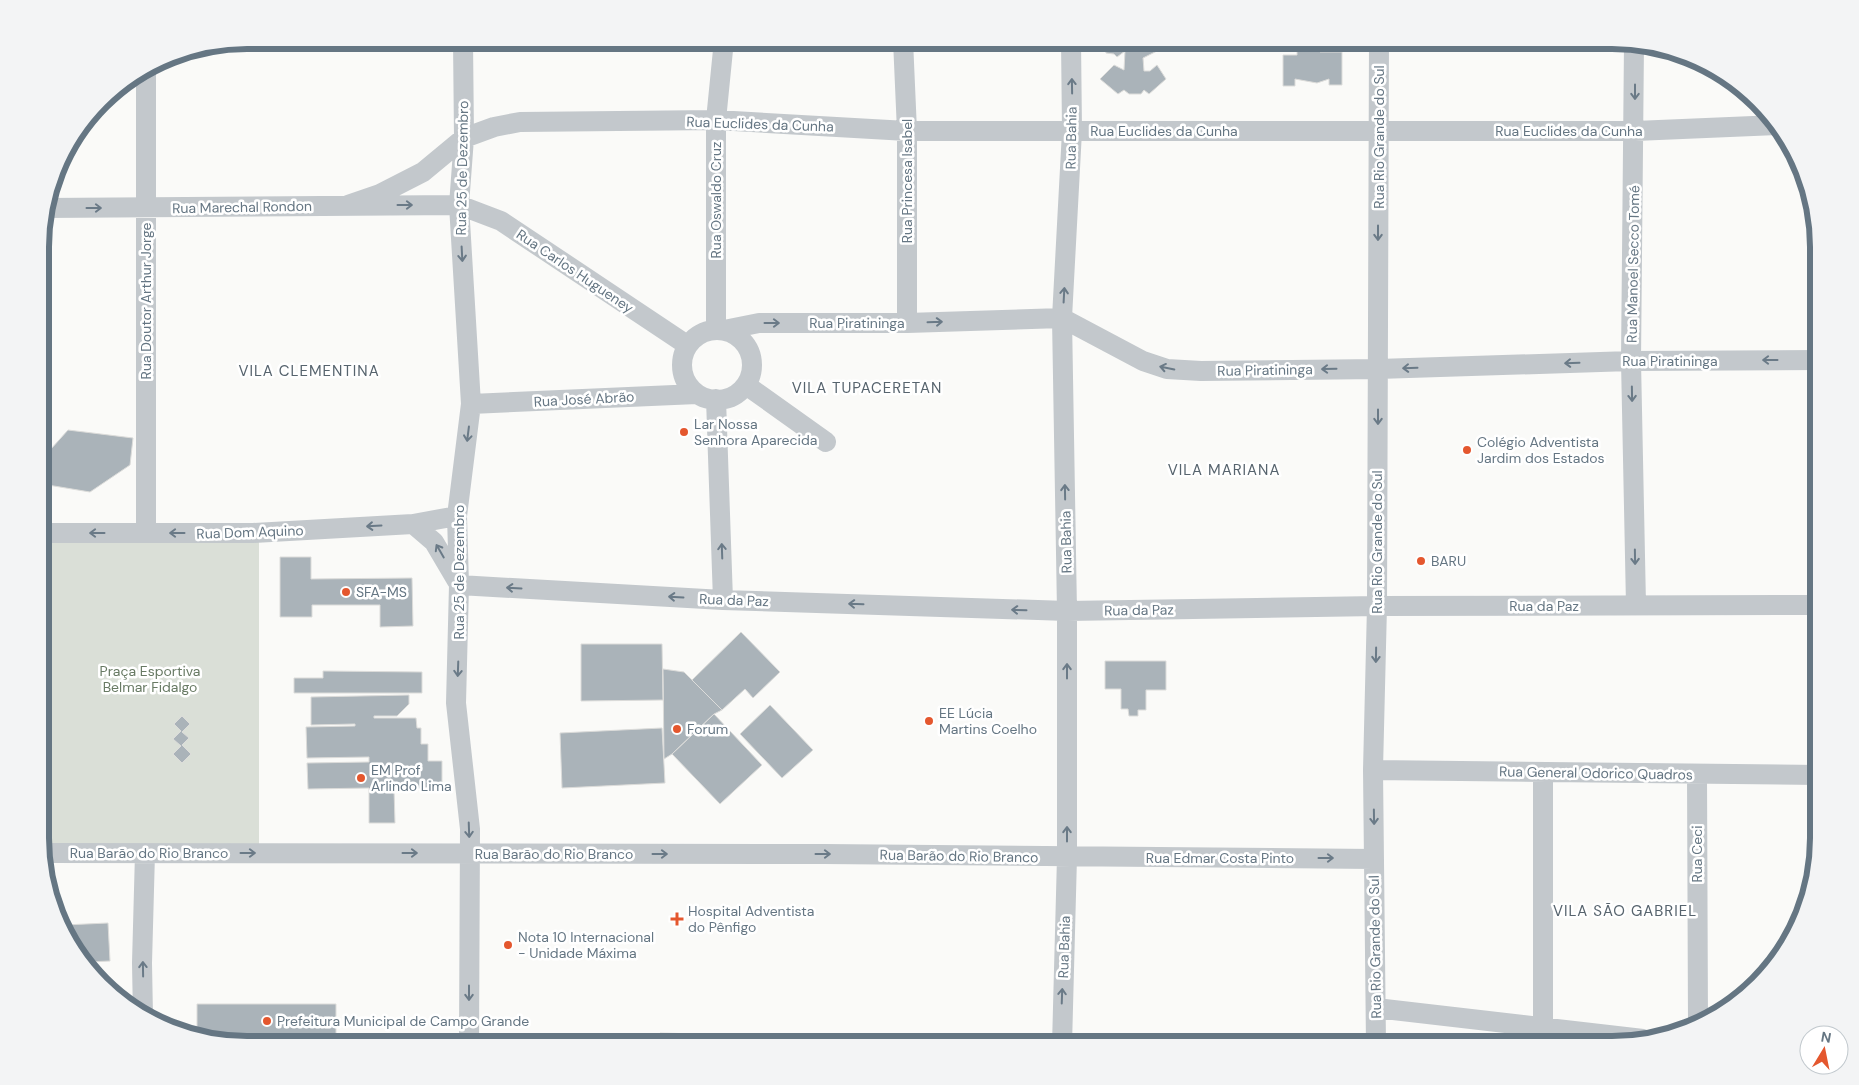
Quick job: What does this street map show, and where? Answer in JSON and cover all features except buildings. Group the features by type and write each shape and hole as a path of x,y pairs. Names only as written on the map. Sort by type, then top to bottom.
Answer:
{"street":[{"name":"Rua 25 de Dezembro","path":"463,49 464,138 459,205 471,404 457,516 459,585 456,703 470,829 469,1036"},
{"name":"Rua Oswaldo Cruz","path":"720,330 716,120 723,49"},
{"name":"Rua Princesa Isabel","path":"903,49 907,131 908,322"},
{"name":"Rua Bahia","path":"1062,1036 1067,857 1068,611 1062,318 1072,131 1071,49"},
{"name":"Rua Rio Grande do Sul","path":"1376,1036 1373,770 1377,606 1379,49"},
{"name":"Rua Manoel Secco Tomé","path":"1634,50 1635,131 1631,361 1636,605"},
{"name":"Rua Doutor Arthur Jorge","path":"146,76 146,533"},
{"name":"Rua Euclides da Cunha","path":"464,138 494,127 520,122 716,120 907,131 1635,131 1768,125"},
{"name":"Rua Marechal Rondon","path":"348,205 380,194 423,172 464,138"},
{"name":"Rua Marechal Rondon","path":"53,208 459,205"},
{"name":"Rua Carlos Hugueney","path":"459,205 501,221 687,345"},
{"name":"Rua Piratininga","path":"720,330 759,323 1062,318 1143,361 1167,369 1201,372 1378,369 1631,361 1810,360"},
{"path":"710,330 720,330 737,335 747,345 752,358 752,372 746,384 736,394 723,400 709,400 697,394 687,384 681,371 682,357 687,345 697,335 710,330"},
{"path":"746,384 826,442"},
{"name":"Rua José Abrão","path":"471,404 697,394"},
{"path":"716,400 724,600"},
{"name":"Rua Dom Aquino","path":"49,533 253,533 412,524 457,516"},
{"path":"412,524 434,542 459,585"},
{"name":"Rua da Paz","path":"459,585 724,600 1068,611 1377,606 1810,605"},
{"name":"Rua General Odorico Quadros","path":"1373,770 1810,775"},
{"path":"1376,1008 1543,1036 1543,772"},
{"name":"Rua Ceci","path":"1697,774 1698,1017"},
{"name":"Rua Barão do Rio Branco","path":"49,853 824,854 1067,857"},
{"path":"144,1008 142,963 145,853"},
{"name":"Rua Edmar Costa Pinto","path":"1067,857 1374,858"}],"green space":[{"name":"Praça Esportiva Belmar Fidalgo","path":"259,533 259,853 49,853 49,534"}],"place":[{"name":"Lar Nossa Senhora Aparecida","path":"684,432"},
{"name":"Colégio Adventista Jardim dos Estados","path":"1467,450"},
{"name":"BARU","path":"1421,561"},
{"name":"SFA-MS","path":"346,592"},
{"name":"EE Lúcia Martins Coelho","path":"929,721"},
{"name":"Forum","path":"677,729"},
{"name":"EM Prof Arlindo Lima","path":"361,778"},
{"name":"Hospital Adventista do Pênfigo","path":"677,919"},
{"name":"Nota 10 Internacional - Unidade Máxima","path":"508,945"},
{"name":"Prefeitura Municipal de Campo Grande","path":"267,1021"}],"district":[{"name":"VILA CLEMENTINA","path":"309,371"},
{"name":"VILA TUPACERETAN","path":"867,388"},
{"name":"VILA MARIANA","path":"1224,470"},
{"name":"VILA SÃO GABRIEL","path":"1625,911"}]}
